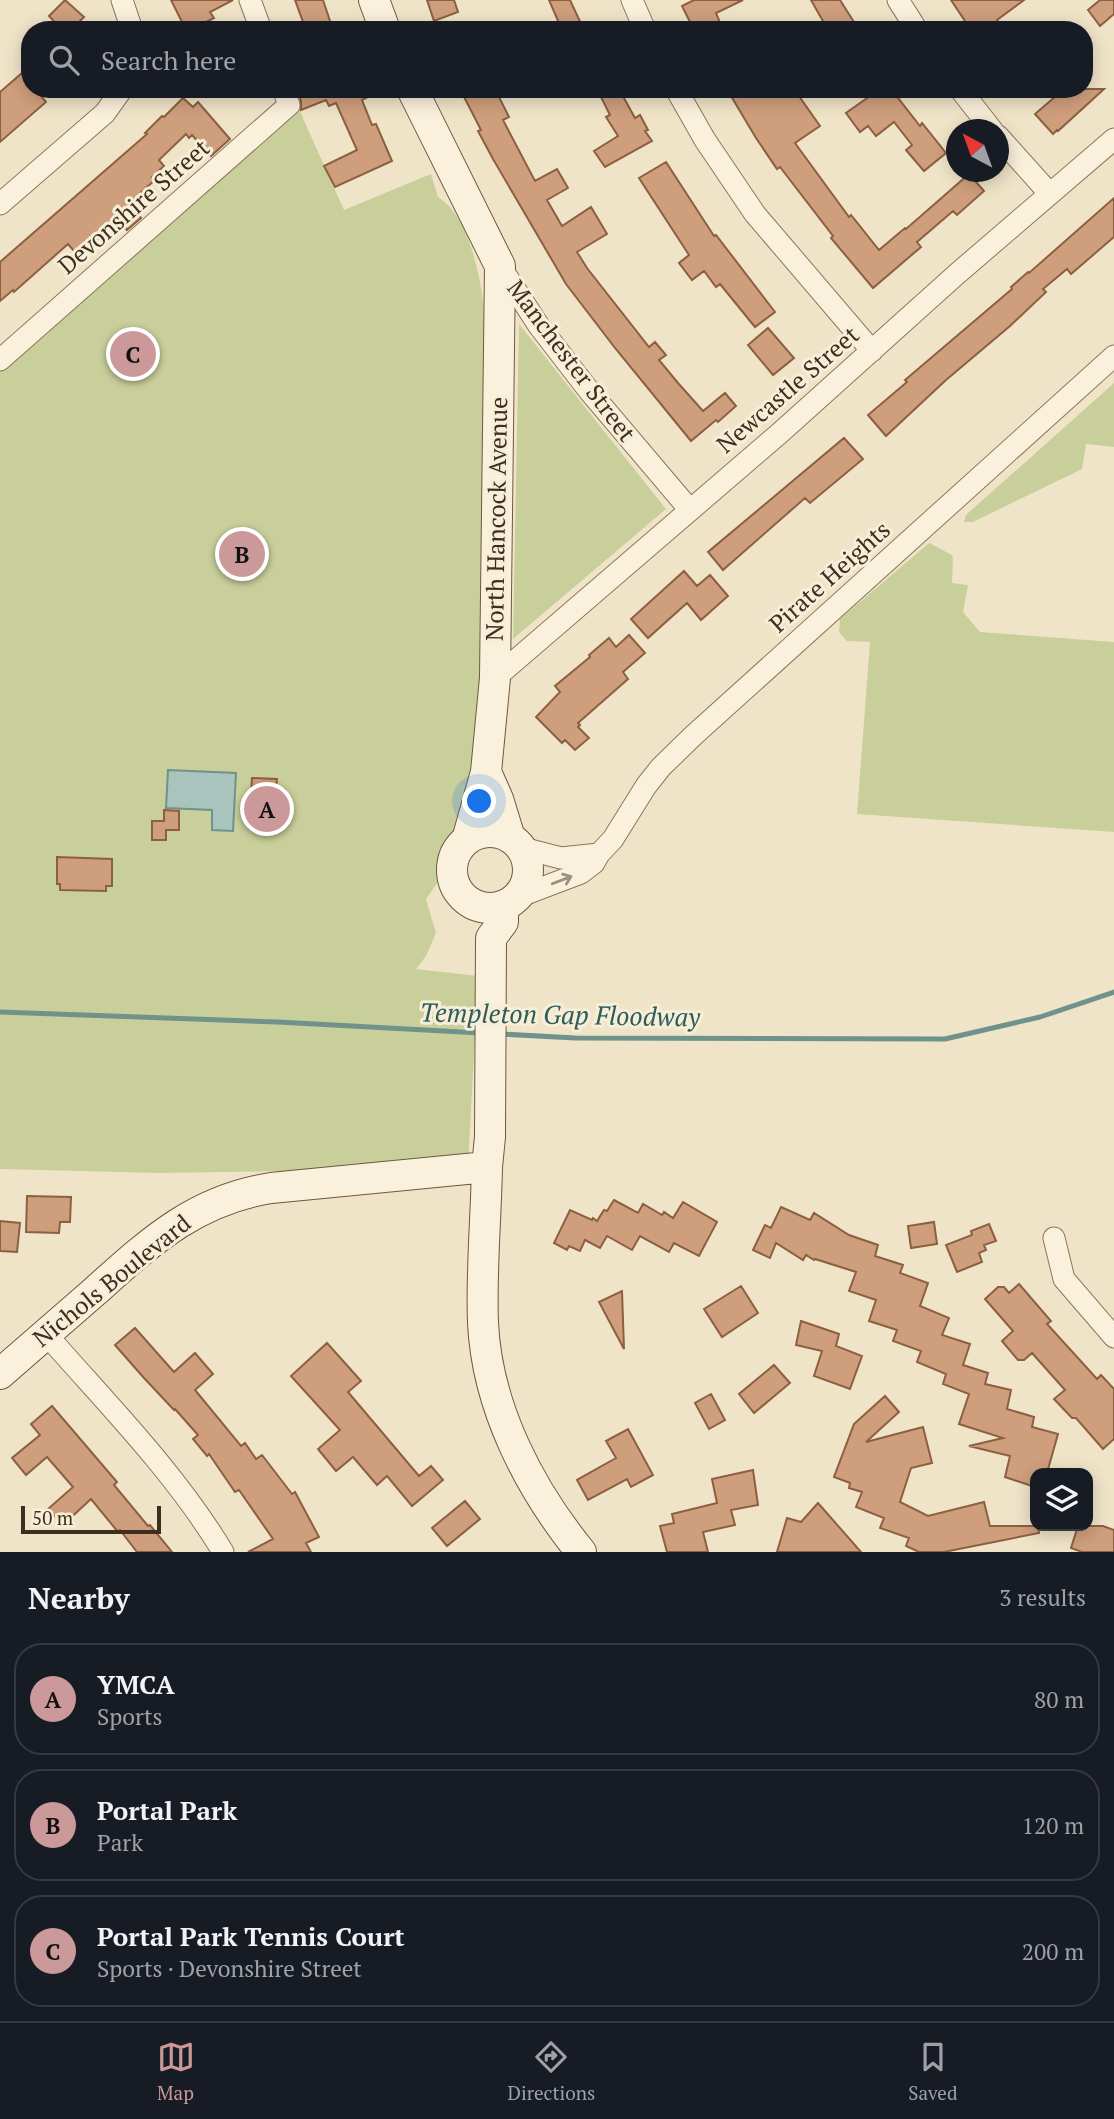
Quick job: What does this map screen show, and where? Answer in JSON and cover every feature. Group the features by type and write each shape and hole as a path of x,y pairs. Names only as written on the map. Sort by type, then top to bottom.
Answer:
{"street":[{"path":"122,0 129,21"},
{"path":"250,0 258,21"},
{"path":"374,0 382,21"},
{"path":"632,0 641,21"},
{"path":"898,0 911,21"},
{"path":"0,204 105,113 116,98"},
{"name":"Devonshire Street","path":"0,360 289,105 286,98"},
{"name":"Manchester Street","path":"416,98 500,266 538,326 690,510"},
{"path":"681,98 705,140 755,214 872,351"},
{"path":"967,98 983,119"},
{"name":"Newcastle Street","path":"495,678 1114,139"},
{"path":"1009,147 1050,194"},
{"name":"North Hancock Avenue","path":"491,938 476,921 472,904 459,894 452,877 453,860 456,852 467,840 486,772 495,678 500,266"},
{"name":"Pirate Heights","path":"510,902 581,873 594,863 598,854 613,839 646,786 685,743 1114,356"},
{"name":"North Hancock Avenue","path":"486,772 528,868 528,878 510,902 503,922 491,938 490,1137 484,1325 494,1395 507,1429 524,1465 560,1526 581,1552"},
{"path":"467,840 477,834 500,833 516,843 561,858 598,854"},
{"path":"472,904 493,909 510,902"},
{"name":"Nichols Boulevard","path":"0,1374 141,1251 198,1210 252,1191 271,1188 487,1167"},
{"path":"1054,1238 1064,1279 1114,1337"},
{"path":"46,1334 160,1464 223,1552"}],"green space":[{"path":"298,107 344,210 431,174 438,197 451,209 462,226 477,267 481,289 489,350 478,738 458,835 448,847 441,878 426,899 436,933 426,956 416,969 478,976 468,1168 159,1173 0,1169 0,370"},
{"path":"519,324 666,509 513,639"},
{"path":"1114,383 1114,447 1086,444 1082,469 973,522 964,522 966,515"},
{"path":"929,543 952,555 952,583 968,585 963,612 980,632 1114,642 1114,832 857,814 870,642 847,641 839,632 840,619"}],"water":[{"path":"168,770 236,773 233,831 212,830 212,810 166,808"}],"building":[{"path":"65,0 84,17 80,21 54,21 49,16"},
{"path":"171,0 233,0 210,12 214,18 208,21 182,21"},
{"path":"295,0 323,0 330,21 303,21"},
{"path":"427,0 454,0 458,12 434,21"},
{"path":"549,0 570,0 580,21 558,21"},
{"path":"694,0 743,0 716,13 719,21 690,21 682,6"},
{"path":"811,0 840,0 853,21 823,21"},
{"path":"951,0 1024,0 998,21 965,21"},
{"path":"1100,0 1114,0 1114,14 1100,26 1088,10"},
{"path":"21,74 21,98 43,98 46,102 0,142 0,92"},
{"path":"1093,89 1104,89 1053,134 1035,114 1054,98 1093,98"},
{"path":"183,98 193,107 198,102 230,139 211,156 192,135 189,138 186,134 159,160 164,166 152,177 155,180 128,204 141,218 127,230 119,221 80,258 68,244 0,301 0,262 147,134 145,133"},
{"path":"300,98 366,98 362,100 372,125 376,124 392,161 335,187 324,166 357,150 336,103 329,106 326,100 301,110"},
{"path":"465,98 500,98 509,117 503,120 535,181 557,169 568,188 547,200 562,226 591,207 607,234 577,252 587,268 649,347 655,342 666,355 659,360 703,411 725,393 736,406 718,422 716,420 691,441 615,348 566,284 493,159 478,131 481,130"},
{"path":"602,98 624,98 635,118 640,115 648,130 645,131 652,141 605,167 594,151 618,136 606,117 610,115"},
{"path":"732,98 800,98 820,126 795,143 849,217 851,215 879,250 960,182 976,182 984,191 957,215 953,211 917,242 921,247 873,288 831,238 833,236 780,167 777,169"},
{"path":"867,98 898,98 946,153 924,171 906,150 912,145 894,122 876,136 868,126 860,132 846,113"},
{"path":"666,162 714,236 716,235 775,312 755,327 720,284 716,287 704,271 692,280 679,263 689,255 639,178"},
{"path":"1114,198 1114,237 1071,274 1067,269 1043,289 1046,292 1010,326 886,436 868,415"},
{"path":"768,328 794,358 773,375 748,345"},
{"path":"844,438 863,459 810,503 805,498 723,570 708,552"},
{"path":"684,571 697,586 710,575 728,596 701,620 687,603 648,638 631,619"},
{"path":"629,635 645,653 623,672 628,679 578,723 578,727 589,738 575,750 565,740 562,743 536,717 560,692 555,686 609,638 616,647"},
{"path":"252,778 277,779 276,789 285,790 282,829 249,828"},
{"path":"164,810 179,811 179,830 166,830 166,840 152,840 152,821 164,821"},
{"path":"57,857 112,859 112,886 106,886 106,891 60,890 60,884 57,884"},
{"path":"27,1196 71,1197 70,1222 60,1222 59,1233 26,1232"},
{"path":"614,1200 638,1213 643,1204 673,1218 683,1202 717,1222 699,1256 674,1243 669,1252 640,1236 632,1250 607,1236 600,1248 585,1240 580,1251 569,1246 567,1250 554,1243 570,1210 597,1221"},
{"path":"781,1207 810,1220 814,1213 849,1235 878,1245 875,1256 903,1265 900,1273 928,1283 920,1306 949,1318 942,1335 970,1344 963,1365 988,1373 985,1384 1011,1390 1007,1409 1034,1417 1032,1427 1058,1434 1048,1468 1030,1468 1030,1485 1005,1477 1010,1456 969,1446 1003,1438 959,1424 969,1394 943,1384 946,1374 917,1362 921,1351 893,1341 897,1330 869,1321 876,1300 849,1291 856,1272 814,1260 806,1255 803,1260 776,1243 770,1258 753,1250 765,1225 771,1228"},
{"path":"0,1221 20,1223 17,1252 0,1251"},
{"path":"934,1222 937,1244 911,1248 908,1226"},
{"path":"989,1224 996,1241 984,1245 986,1250 979,1253 982,1262 957,1272 946,1245 972,1235 971,1231"},
{"path":"1019,1284 1051,1321 1047,1324 1097,1379 1101,1375 1114,1389 1114,1439 1103,1449 1076,1418 1072,1418 1054,1399 1065,1390 1032,1353 1024,1360 1018,1360 1002,1341 1013,1331 985,1299 998,1287 1004,1287 1009,1293"},
{"path":"741,1286 758,1313 722,1337 704,1309"},
{"path":"622,1291 624,1349 599,1302"},
{"path":"801,1321 839,1334 836,1346 862,1356 850,1389 814,1376 822,1351 796,1345"},
{"path":"135,1328 174,1372 195,1353 213,1374 195,1390 241,1446 245,1443 256,1459 262,1455 292,1494 295,1492 319,1537 306,1543 311,1552 248,1552 273,1539 239,1490 235,1492 209,1454 207,1456 193,1439 198,1435 115,1345"},
{"path":"327,1343 361,1381 348,1392 419,1476 431,1466 443,1480 412,1506 387,1476 377,1485 353,1457 336,1471 318,1449 340,1430 291,1376"},
{"path":"774,1365 790,1383 754,1413 739,1394"},
{"path":"711,1394 725,1420 709,1429 695,1403"},
{"path":"885,1396 899,1412 866,1442 923,1427 932,1463 911,1468 900,1502 928,1516 984,1502 990,1526 1030,1526 1030,1531 1039,1533 944,1552 919,1552 906,1546 909,1538 880,1528 884,1518 856,1507 862,1492 849,1488 850,1483 834,1477 854,1424"},
{"path":"52,1406 117,1482 114,1485 172,1552 137,1552 91,1499 63,1525 48,1509 73,1487 47,1457 26,1475 12,1458 40,1435 31,1424"},
{"path":"628,1429 653,1475 631,1487 627,1479 588,1500 577,1480 616,1458 606,1441"},
{"path":"753,1470 758,1505 731,1510 735,1525 703,1532 708,1552 667,1552 660,1526 674,1523 672,1514 717,1503 712,1479"},
{"path":"465,1501 480,1519 447,1546 432,1528"},
{"path":"818,1503 861,1552 777,1552 787,1518 801,1522"},
{"path":"1093,1526 1114,1530 1114,1552 1082,1552 1071,1548 1076,1531 1093,1531"}],"waterway":[{"name":"Templeton Gap Floodway","path":"501,1034 575,1038 945,1039 1040,1017 1114,992"},
{"name":"Templeton Gap Floodway","path":"0,1012 278,1022 480,1033"}],"place":[{"name":"Portal Park Tennis Court","path":"133,354"},
{"name":"Portal Park","path":"242,554"},
{"name":"YMCA","path":"267,809"}]}
